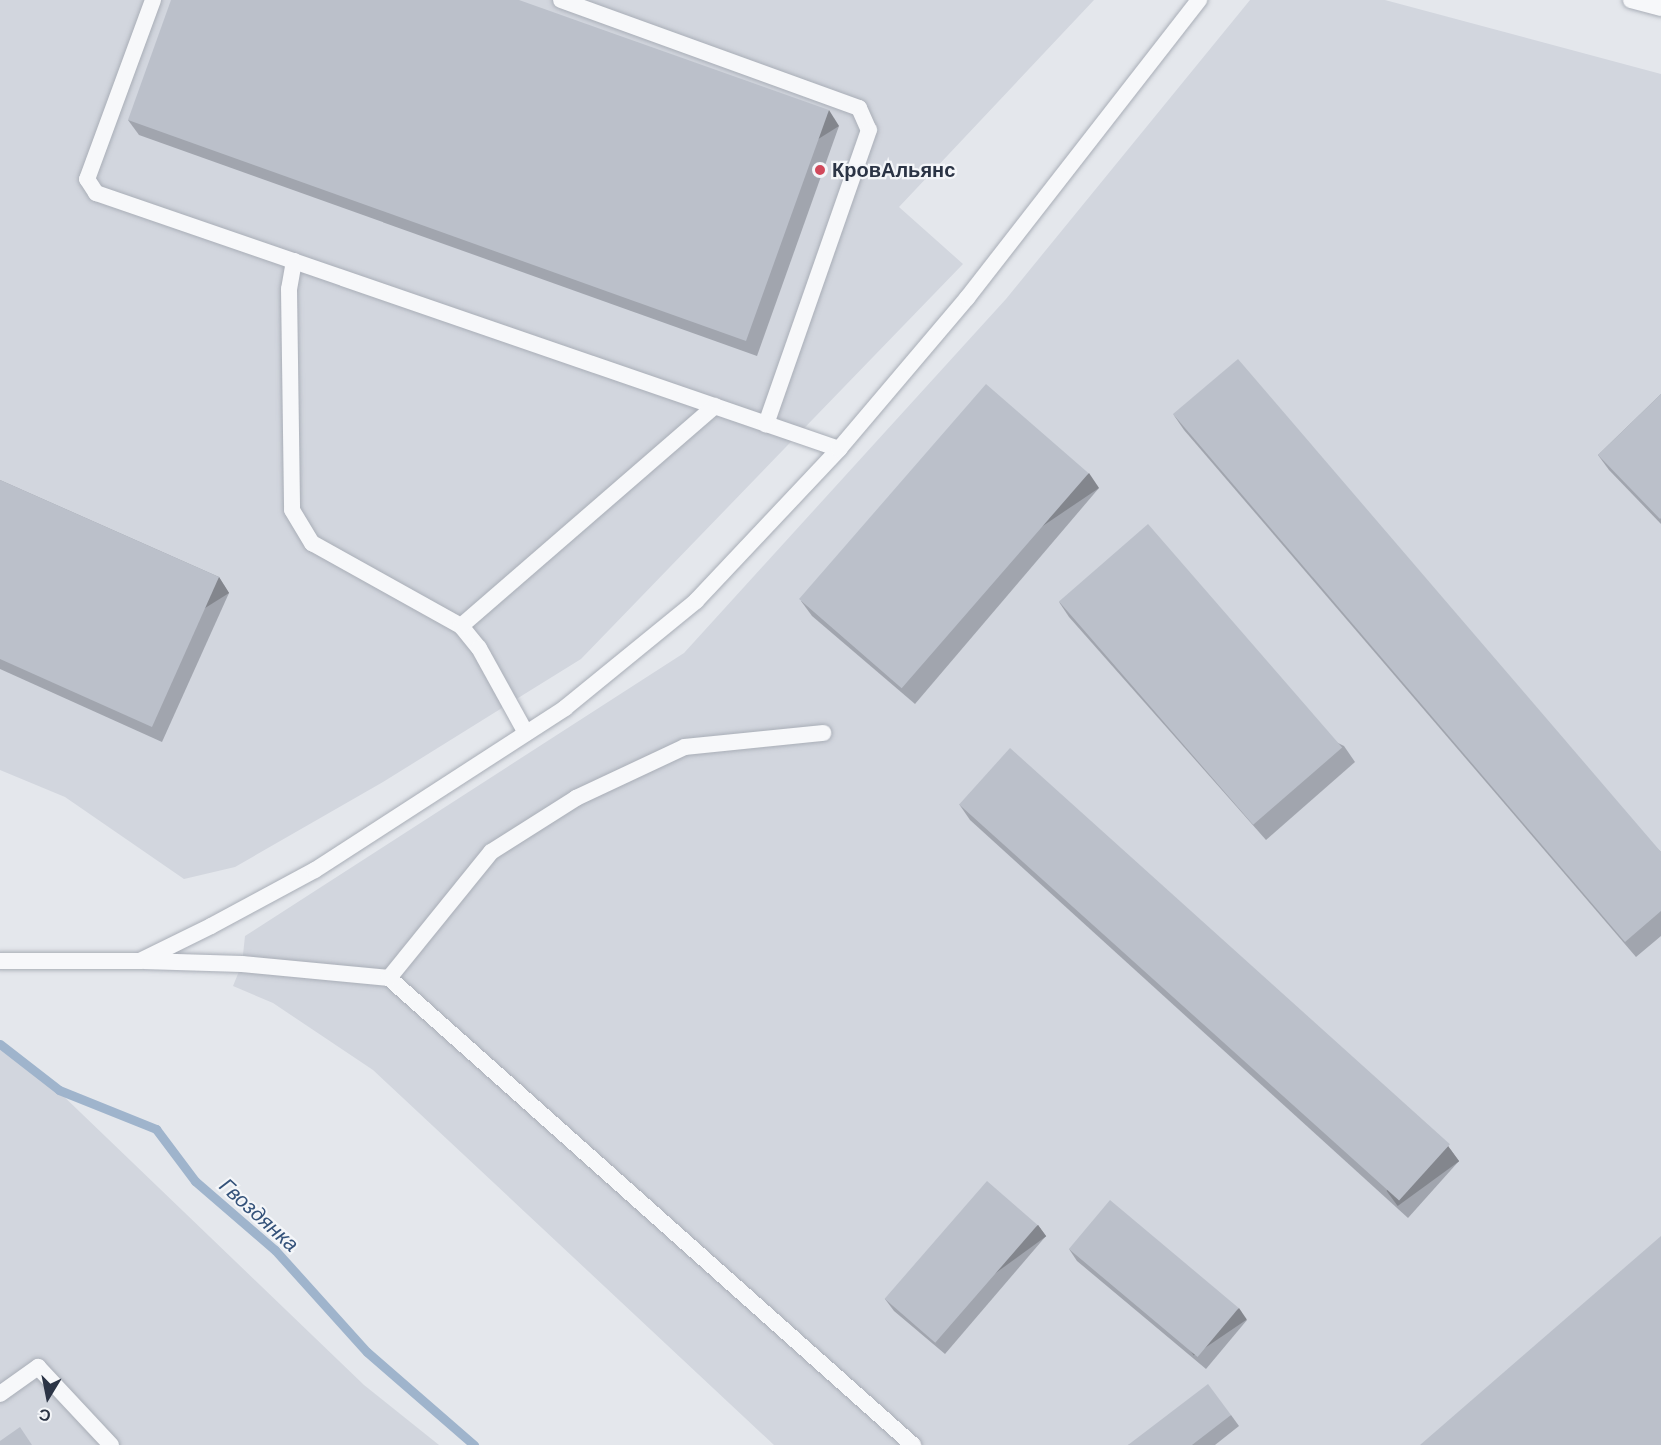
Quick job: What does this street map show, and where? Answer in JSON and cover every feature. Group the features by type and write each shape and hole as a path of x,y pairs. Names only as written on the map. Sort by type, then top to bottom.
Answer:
{"lane":[{"path":"153,0 87,179 96,193 839,449"},
{"path":"561,0 859,108 869,130 766,424"},
{"path":"140,961 212,926 315,870 565,708 696,601 839,449 967,298 1199,0"},
{"path":"1631,0 1661,8"},
{"path":"294,261 289,289 292,510 312,543 461,626 479,648 526,733"},
{"path":"461,626 715,406"},
{"path":"389,978 491,852 576,798 685,747 823,733"},
{"path":"0,961 242,964 389,978 913,1445"},
{"path":"0,1394 38,1367 111,1445"}],"shaded area":[{"path":"0,0 1094,0 899,207 963,264 581,659 383,782 235,867 184,879 65,797 0,770"},
{"path":"1250,0 1385,0 1661,74 1661,1445 774,1445 373,1070 273,1003 233,986 242,964 245,936 684,653 1006,299"},
{"path":"0,1045 55,1088 364,1385 439,1445 0,1445"}],"building":[{"path":"171,0 519,0 829,110 746,341 128,120"},
{"path":"1238,359 1661,852 1661,911 1625,942 1173,414"},
{"path":"986,384 1089,473 902,688 799,599"},
{"path":"1661,394 1661,518 1660,519 1598,455"},
{"path":"0,480 219,577 152,727 0,659"},
{"path":"1148,524 1342,747 1253,825 1059,601"},
{"path":"1010,748 1450,1144 1399,1201 959,804"},
{"path":"987,1181 1038,1225 935,1343 885,1299"},
{"path":"1110,1200 1239,1308 1198,1357 1069,1249"},
{"path":"1661,1236 1661,1445 1420,1445"},
{"path":"1208,1384 1231,1415 1192,1445 1128,1445"},
{"path":"20,1427 32,1445 0,1445 0,1441"}],"waterway":[{"name":"Гвоздянка","path":"0,1044 59,1090 156,1129 195,1181 275,1250 367,1352 474,1445"}],"place":[{"name":"КровАльянс","path":"820,170"}]}
